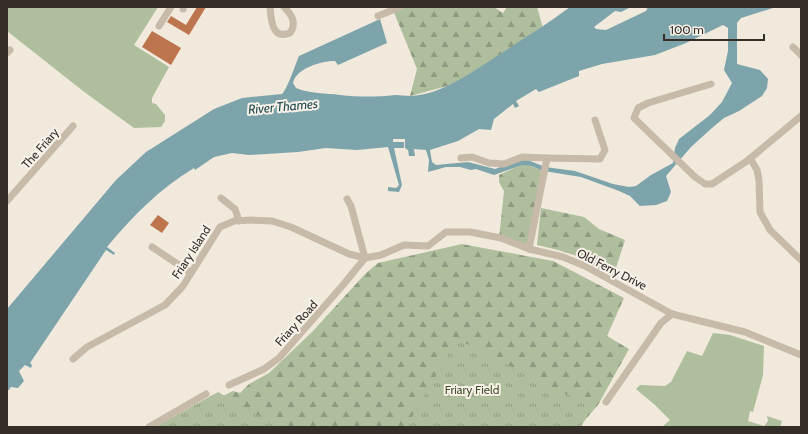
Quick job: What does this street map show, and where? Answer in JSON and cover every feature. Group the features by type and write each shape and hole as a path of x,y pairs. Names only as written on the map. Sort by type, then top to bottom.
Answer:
{"street":[{"path":"158,26 171,7"},
{"path":"270,7 274,31 286,35 290,33 294,25 293,20 284,7"},
{"path":"378,16 400,7"},
{"path":"793,46 801,55"},
{"path":"712,84 648,103 638,108 634,118 680,163 705,184 712,184 750,158 801,116"},
{"path":"461,158 472,158 489,163 504,164 522,157 600,159 605,150 596,120"},
{"name":"The Friary","path":"7,201 73,126"},
{"path":"529,248 546,158"},
{"path":"750,158 757,170 759,180 760,212 770,230 801,260"},
{"path":"221,198 235,209 239,221"},
{"path":"347,199 351,206 365,258"},
{"name":"Friary Island","path":"73,358 87,347 165,305 182,286 220,227 239,221 250,220 272,222 291,227 349,254 365,258"},
{"name":"Old Ferry Drive","path":"365,258 381,255 404,245 428,246 446,232 470,232 501,238 529,248 563,257 585,266 672,314 745,332 800,352"},
{"path":"152,247 191,273"},
{"name":"Friary Road","path":"229,385 264,369 279,358 344,285 365,258"},
{"path":"606,402 661,323 672,314"},
{"path":"149,427 206,394"}],"green space":[{"path":"7,7 158,7 134,45 169,67 152,98 152,103 156,104 165,115 165,121 161,127 134,128 83,91 7,31"},
{"path":"400,7 494,7 503,13 507,7 537,7 543,28 451,85 410,96 417,69 393,10"},
{"path":"523,164 542,170 532,245 499,239 504,191 499,182 499,175"},
{"path":"541,208 584,217 599,229 625,240 613,277 577,256 537,245"},
{"path":"462,244 553,261 624,298 607,336 629,349 598,405 579,427 241,427 198,408 233,391 240,393 249,384 269,373 313,331 365,274 378,263"},
{"path":"713,333 730,335 764,346 763,375 753,412 750,411 748,421 764,426 768,421 767,416 782,421 780,427 662,427 670,420 636,389 640,385 665,386 671,382 687,351 702,356"},
{"name":"Friary Field","path":"457,339 592,407 581,427 406,427"},
{"path":"218,392 279,427 155,427"}],"water":[{"name":"River Thames","path":"570,7 631,7 621,12 615,11 594,27 596,29 606,30 646,11 648,7 773,8 741,18 737,23 737,64 760,70 768,79 767,88 762,96 739,111 724,118 691,147 666,176 671,192 667,201 656,205 640,206 630,196 581,177 544,171 531,166 522,165 494,175 476,169 471,170 460,167 446,167 428,172 429,160 426,150 414,149 415,156 409,156 408,150 405,148 405,139 393,139 393,142 404,142 404,148 394,148 402,185 399,192 388,191 388,187 396,188 399,185 388,147 357,150 326,148 298,152 249,155 232,153 214,157 195,170 194,168 181,176 169,185 136,214 116,236 107,247 115,253 114,255 106,250 30,363 32,365 31,368 25,365 19,371 24,381 18,388 11,387 7,392 7,309 116,180 146,152 214,109 242,98 282,94 289,82 299,56 380,19 387,43 338,65 335,61 323,62 310,66 299,73 295,78 293,83 296,88 312,92 347,96 410,96 435,91 460,80","holes":["723,25 728,28 728,51 724,70 732,83 722,102 710,115 679,139 675,148 673,163 651,175 636,186 629,187 613,184 575,171 545,167 528,160 521,160 495,169 468,162 436,165 432,162 430,150 458,141 479,129 491,130 494,119 513,104 515,108 519,106 516,101 536,89 539,92 579,76 579,71 602,64 655,55 686,43"]}],"building":[{"path":"197,7 206,7 189,35 167,22 171,16 186,25"},
{"path":"152,31 181,48 171,65 142,47"},
{"path":"158,215 169,223 162,233 150,225"}]}
